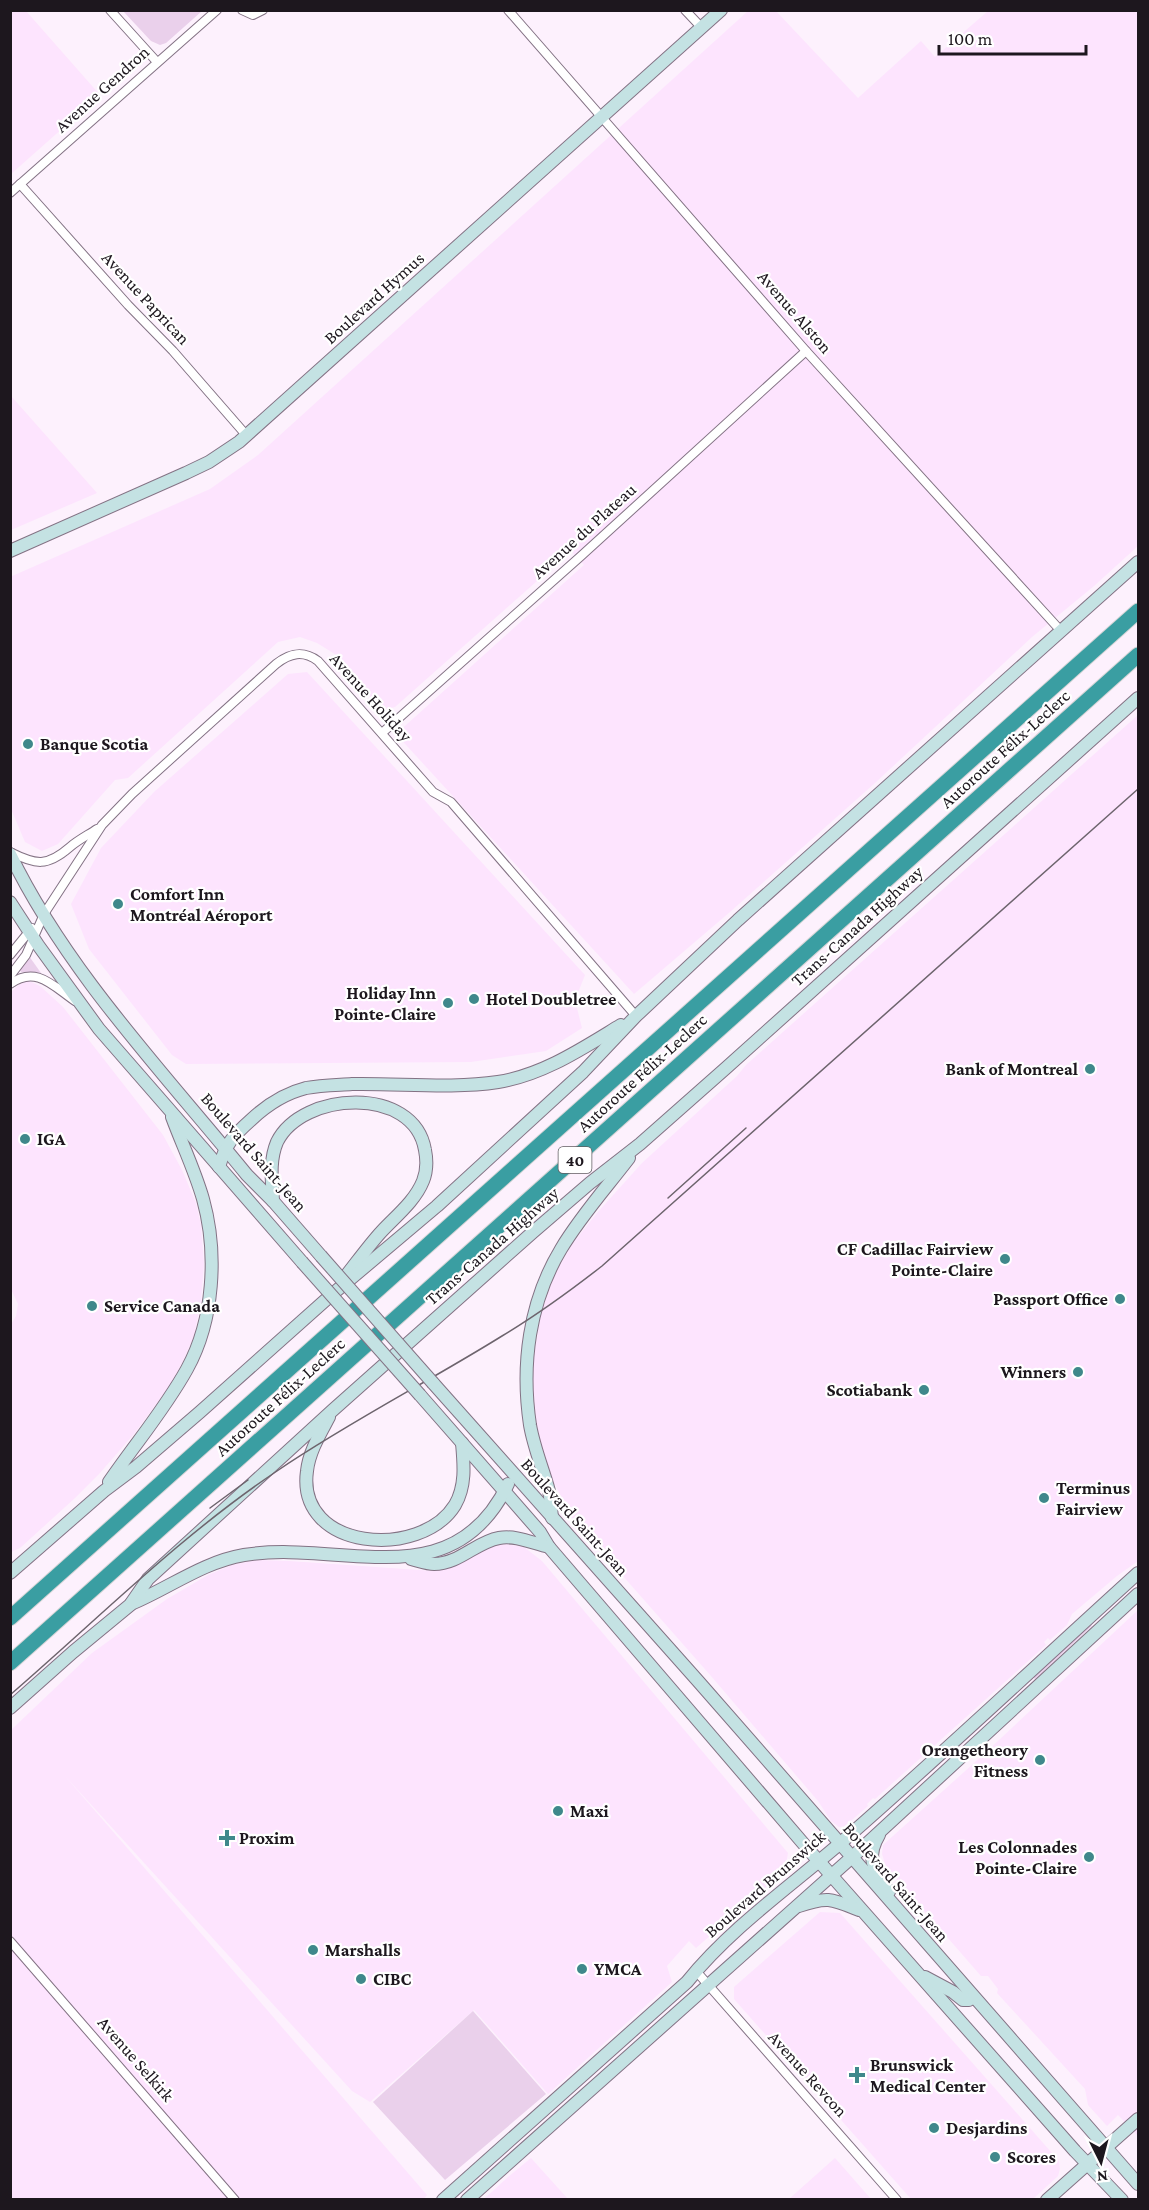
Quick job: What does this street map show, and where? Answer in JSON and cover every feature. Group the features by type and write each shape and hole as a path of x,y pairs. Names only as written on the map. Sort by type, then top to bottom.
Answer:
{"highway":[{"name":"Autoroute Félix-Leclerc","path":"10,1618 1138,611"},
{"name":"Autoroute Félix-Leclerc","path":"10,1663 1138,655"}],"main road":[{"name":"Boulevard Hymus","path":"10,551 198,468 247,436 721,10"},
{"path":"10,1573 104,1491 184,1426 497,1151 583,1072 636,1016 738,920 1138,562"},
{"name":"Trans-Canada Highway","path":"10,1708 130,1605 148,1580 333,1410 533,1232 640,1144 726,1068 1138,698"},
{"name":"Boulevard Saint-Jean","path":"10,853 44,914 104,1000 251,1180 273,1201 698,1681 1138,2184"},
{"name":"Boulevard Saint-Jean","path":"10,902 80,1004 119,1053 505,1491 540,1532 549,1547 863,1912 1122,2199"},
{"path":"219,1167 224,1147 264,1109 296,1091 336,1085 472,1084 510,1080 567,1057 636,1016"},
{"path":"273,1201 271,1166 276,1144 289,1127 313,1112 342,1104 369,1103 401,1114 417,1130 424,1143 426,1161 425,1175 419,1189 329,1297"},
{"path":"104,1491 187,1370 200,1341 207,1309 211,1254 206,1212 170,1110"},
{"path":"552,1518 549,1491 533,1442 527,1400 528,1352 536,1308 546,1278 562,1247 640,1144"},
{"path":"333,1410 314,1446 308,1463 307,1493 316,1513 323,1521 332,1528 353,1537 374,1540 395,1538 420,1532 440,1521 453,1507 462,1490 464,1476 462,1443"},
{"path":"405,1557 437,1550 470,1533 486,1519 505,1491 513,1474"},
{"path":"130,1605 204,1567 248,1554 405,1557 433,1564 463,1555 485,1542 506,1537 549,1547"},
{"name":"Boulevard Brunswick","path":"444,2199 680,1988 704,1960 803,1872 839,1844 1138,1573"},
{"name":"Boulevard Brunswick","path":"466,2199 831,1875 1138,1593"},
{"path":"882,1829 872,1850 873,1865 906,1919"},
{"path":"794,1907 826,1899 835,1900 863,1912"},
{"path":"917,1973 962,1999 969,2000 974,1997"},
{"path":"1047,2199 1138,2119"}],"street":[{"path":"110,10 157,62"},
{"name":"Avenue Gendron","path":"10,193 217,10"},
{"path":"242,10 253,15 263,10"},
{"name":"Avenue Alston","path":"508,10 806,351 1061,631"},
{"path":"685,10 702,28"},
{"name":"Avenue Paprican","path":"20,184 128,305 173,351 247,436"},
{"name":"Avenue du Plateau","path":"382,733 574,563 806,351"},
{"name":"Avenue Holiday","path":"10,955 31,935 102,825 156,772 276,664 292,654 308,655 318,661 433,792 447,799 456,808 636,1016"},
{"path":"10,853 31,861 51,861 102,825"},
{"name":"Avenue Holiday","path":"10,976 26,955 31,935"},
{"path":"10,984 23,976 37,976 80,1004"},
{"name":"Avenue Selkirk","path":"10,1941 235,2199"},
{"name":"Avenue Revcon","path":"696,1971 897,2199"}],"shaded area":[{"path":"11,10 26,11 100,95 11,174"},
{"path":"123,11 202,11 166,43 160,45 151,41"},
{"path":"748,11 776,11 858,98 921,41 935,57 988,11 1138,11 1138,546 1032,637 875,783 730,912 634,994 396,734 584,565 571,551 395,707 381,710 338,656 317,643 300,637 278,642 128,778 115,780 58,844 42,851 25,842 11,809 10,577 210,489 258,455"},
{"path":"11,396 97,493 10,530"},
{"path":"307,672 585,975 575,1000 582,1028 546,1051 471,1062 186,1064 172,1055 89,949 71,904 101,848 154,792 288,674"},
{"path":"1138,715 1138,1561 1072,1614 1067,1625 1050,1640 1048,1638 1044,1642 1046,1645 875,1799 873,1798 867,1804 868,1806 845,1826 839,1827 831,1821 818,1801 571,1517 552,1478 536,1421 534,1357 541,1314 554,1276 573,1243 642,1163 737,1076 746,1065"},
{"path":"29,956 41,973 21,972"},
{"path":"29,981 40,986 63,1007 163,1135 182,1170 196,1203 201,1225 204,1264 201,1301 194,1336 168,1388 134,1434 99,1474 20,1548 11,1552 10,1326 16,1316 18,1304 10,1287 10,993 20,984"},
{"path":"505,1544 524,1547 542,1561 788,1853 785,1870 696,1948 689,1941 667,1966 672,1982 548,2094 474,2010 370,2102 352,2091 65,1776 427,2195 423,2200 11,2199 10,1731 92,1653 167,1599 208,1575 232,1565 257,1560 434,1571 457,1565 489,1547"},
{"path":"1138,1610 1138,2136 1118,2115 1107,2126 1088,2105 1085,2089 997,1993 998,1989 988,1976 981,1976 886,1867 882,1854 883,1845"},
{"path":"1091,1625 1035,1679 1033,1677"},
{"path":"820,1912 840,1913 1059,2161 1058,2176 1033,2199 911,2199 734,1999 734,1987"},
{"path":"473,2011 546,2094 445,2180 373,2102"},
{"path":"531,2158 568,2199 484,2199 508,2177"},
{"path":"835,2158 871,2199 789,2199"}],"tram line":[{"path":"10,1695 173,1550 241,1496 332,1436 515,1328 602,1266 1138,789"},
{"path":"668,1198 746,1128"},
{"path":"210,1508 248,1480"}],"place":[{"name":"Banque Scotia","path":"28,744"},
{"name":"Comfort Inn Montréal Aéroport","path":"118,904"},
{"name":"Hotel Doubletree","path":"474,999"},
{"name":"Holiday Inn Pointe-Claire","path":"448,1003"},
{"name":"Bank of Montreal","path":"1090,1069"},
{"name":"IGA","path":"25,1139"},
{"name":"CF Cadillac Fairview Pointe-Claire","path":"1005,1259"},
{"name":"Passport Office","path":"1120,1299"},
{"name":"Service Canada","path":"92,1306"},
{"name":"Winners","path":"1078,1372"},
{"name":"Scotiabank","path":"924,1390"},
{"name":"Terminus Fairview","path":"1044,1498"},
{"name":"Orangetheory Fitness","path":"1040,1760"},
{"name":"Maxi","path":"558,1811"},
{"name":"Proxim","path":"227,1838"},
{"name":"Les Colonnades Pointe-Claire","path":"1089,1857"},
{"name":"Marshalls","path":"313,1950"},
{"name":"YMCA","path":"582,1969"},
{"name":"CIBC","path":"361,1979"},
{"name":"Brunswick Medical Center","path":"857,2075"},
{"name":"Desjardins","path":"934,2128"},
{"name":"Scores","path":"995,2157"}]}
